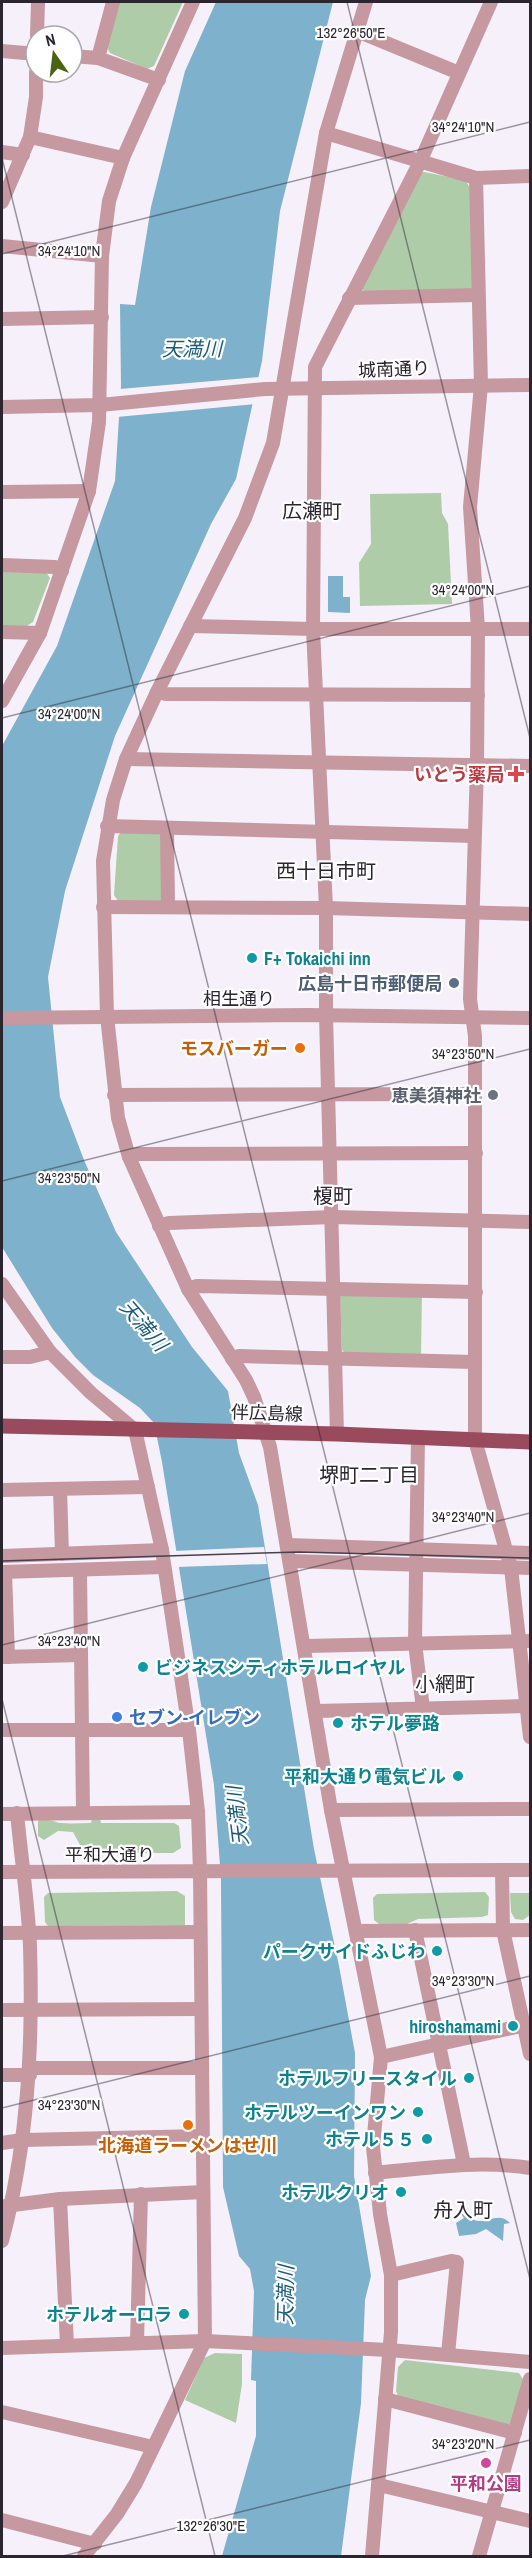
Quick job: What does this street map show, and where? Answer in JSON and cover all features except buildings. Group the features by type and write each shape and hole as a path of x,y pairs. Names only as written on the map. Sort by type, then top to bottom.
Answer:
{"main road":[{"name":"伴広島線","path":"2,1426 337,1434 531,1442"}],"street":[{"path":"37,24 38,2"},
{"path":"98,58 113,2"},
{"path":"2,701 40,633 89,491 100,405 102,256 110,201 123,158 193,2"},
{"path":"366,2 326,133 273,443 254,498 126,759 107,826 103,907 107,1016 114,1095 129,1157 188,1289 254,1397 265,1432 291,1561 331,1810 381,2056 373,2147 380,2214 392,2275 389,2350 372,2556"},
{"path":"337,1434 326,1015 324,832 313,629 315,367 420,162 491,2"},
{"path":"357,31 459,73"},
{"path":"2,51 24,53"},
{"path":"84,57 98,58 159,80"},
{"path":"2,202 30,138 36,84"},
{"path":"326,133 476,178 531,176"},
{"path":"30,138 123,158"},
{"path":"2,152 23,154"},
{"path":"476,178 481,385 470,507 478,629 477,766 470,999 475,1036 476,1440 511,1568 525,1641 526,1706 531,1737"},
{"path":"2,246 102,256"},
{"path":"350,298 478,295"},
{"path":"2,319 102,316"},
{"name":"城南通り","path":"2,407 100,405 258,390 531,385"},
{"path":"2,492 89,491"},
{"path":"2,565 55,567 62,571"},
{"path":"190,626 313,629 531,628"},
{"path":"2,632 40,633"},
{"path":"157,692 317,696 478,695"},
{"path":"126,759 531,766"},
{"path":"107,826 474,836"},
{"path":"167,828 168,907"},
{"path":"103,907 326,908 531,914"},
{"name":"相生通り","path":"2,1018 326,1015 531,1018"},
{"path":"114,1095 475,1094"},
{"path":"129,1157 138,1154 476,1153"},
{"path":"159,1226 169,1223 333,1217 531,1222"},
{"path":"2,1284 50,1352 91,1393 135,1430 162,1550 189,1730 198,1812 205,2341 136,2483 84,2556"},
{"path":"188,1289 197,1286 476,1292"},
{"path":"2,1357 30,1357 50,1352"},
{"path":"232,1359 239,1356 475,1362"},
{"path":"418,1437 415,1643 423,1709"},
{"path":"2,1490 148,1487"},
{"path":"60,1489 62,1554"},
{"path":"288,1545 531,1553"},
{"path":"2,1556 162,1550"},
{"path":"291,1561 531,1568"},
{"path":"81,1655 4,1657 3,1572 164,1567"},
{"path":"80,1570 83,1812"},
{"path":"305,1646 525,1641"},
{"path":"315,1711 526,1706"},
{"path":"2,1730 189,1730"},
{"path":"331,1810 531,1809"},
{"path":"2,1814 198,1812"},
{"path":"2,2241 6,2206 22,2140 30,2072 28,1933 17,1813"},
{"path":"343,1870 531,1870"},
{"name":"平和大通り","path":"2,1872 343,1870"},
{"path":"502,1870 502,1930 528,2024 531,2054"},
{"path":"357,1931 531,1929"},
{"path":"415,1930 437,2044 464,2164"},
{"path":"2,1933 200,1932"},
{"path":"2,2010 201,2009"},
{"path":"381,2056 528,2024"},
{"path":"2,2075 30,2072 202,2068"},
{"path":"2,2143 22,2140 202,2136"},
{"path":"375,2173 464,2164 502,2164 531,2168"},
{"path":"6,2206 60,2199 203,2192"},
{"path":"137,2342 141,2194"},
{"path":"60,2199 67,2344"},
{"path":"392,2275 451,2261 457,2262 448,2354"},
{"path":"2,2348 205,2341 389,2350 531,2362"},
{"path":"479,2556 531,2379"},
{"path":"385,2399 515,2433"},
{"path":"2,2412 153,2447"},
{"path":"379,2485 531,2521"},
{"path":"2,2520 94,2544"}],"green space":[{"path":"118,2 183,2 154,66 147,69 110,53 106,46"},
{"path":"420,173 465,180 471,189 473,287 468,292 366,295 362,289"},
{"path":"441,493 442,513 448,524 452,604 360,606 359,563 371,544 370,494"},
{"path":"2,570 46,572 50,578 33,622 25,627 2,628"},
{"path":"121,832 162,832 161,902 118,901 114,895 118,836"},
{"path":"345,1293 422,1294 421,1357 347,1355 342,1350 340,1296"},
{"path":"92,1818 100,1818 101,1823 174,1823 179,1826 181,1848 173,1853 91,1853 80,1845 73,1832 58,1831 44,1840 38,1836 38,1821 45,1819 65,1823 91,1823"},
{"path":"177,1891 185,1896 185,1925 48,1926 45,1922 44,1897 48,1893"},
{"path":"485,1892 489,1897 488,1915 482,1917 418,1919 407,1924 379,1924 374,1920 373,1898 377,1894"},
{"path":"510,1893 530,1893 530,1915 523,1920 515,1919 511,1912"},
{"path":"215,2353 242,2354 242,2384 236,2423 185,2400 204,2358"},
{"path":"405,2360 519,2373 524,2381 512,2422 507,2426 398,2396 396,2391 398,2367"}],"water":[{"name":"天満川","path":"216,2 333,2 280,211 262,361 236,479 211,524 115,736 65,891 48,977 60,1097 84,1160 116,1232 192,1347 228,1391 239,1453 258,1505 314,1849 355,2053 354,2176 371,2276 365,2300 361,2403 341,2556 222,2556 256,2436 256,2381 251,2380 254,2291 250,2269 239,2256 223,2187 221,1879 214,1785 162,1462 154,1423 140,1408 93,1375 75,1357 52,1328 2,1247 2,746 57,646 115,481 121,386 120,304 135,305 151,207 185,71"},
{"path":"328,576 343,576 343,597 350,597 350,613 328,612"},
{"path":"460,2212 478,2221 498,2218 506,2220 510,2223 504,2224 503,2241 486,2229 476,2234 459,2236 456,2223 464,2218"}],"pier":[{"path":"259,377 256,404 117,417 120,389"},
{"path":"264,1547 267,1564 177,1567 174,1551"}],"tram line":[{"path":"2,1561 299,1552 530,1558"}],"place":[{"name":"いとう薬局","path":"516,774"},
{"name":"F+ Tokaichi inn","path":"252,958"},
{"name":"広島十日市郵便局","path":"454,983"},
{"name":"モスバーガー","path":"300,1048"},
{"name":"恵美須神社","path":"493,1095"},
{"name":"ビジネスシティホテルロイヤル","path":"143,1667"},
{"name":"セブン-イレブン","path":"117,1717"},
{"name":"ホテル夢路","path":"338,1723"},
{"name":"平和大通り電気ビル","path":"458,1776"},
{"name":"パークサイドふじわ","path":"437,1951"},
{"name":"hiroshamami","path":"513,2026"},
{"name":"ホテルフリースタイル","path":"469,2078"},
{"name":"ホテルツーインワン","path":"418,2112"},
{"name":"北海道ラーメンはせ川","path":"188,2125"},
{"name":"ホテル５５","path":"427,2139"},
{"name":"ホテルクリオ","path":"401,2192"},
{"name":"ホテルオーロラ","path":"184,2314"},
{"name":"平和公園","path":"486,2463"}],"district":[{"name":"広瀬町","path":"312,510"},
{"name":"西十日市町","path":"326,870"},
{"name":"榎町","path":"333,1195"},
{"name":"堺町二丁目","path":"369,1474"},
{"name":"小網町","path":"445,1683"},
{"name":"舟入町","path":"463,2209"}]}
